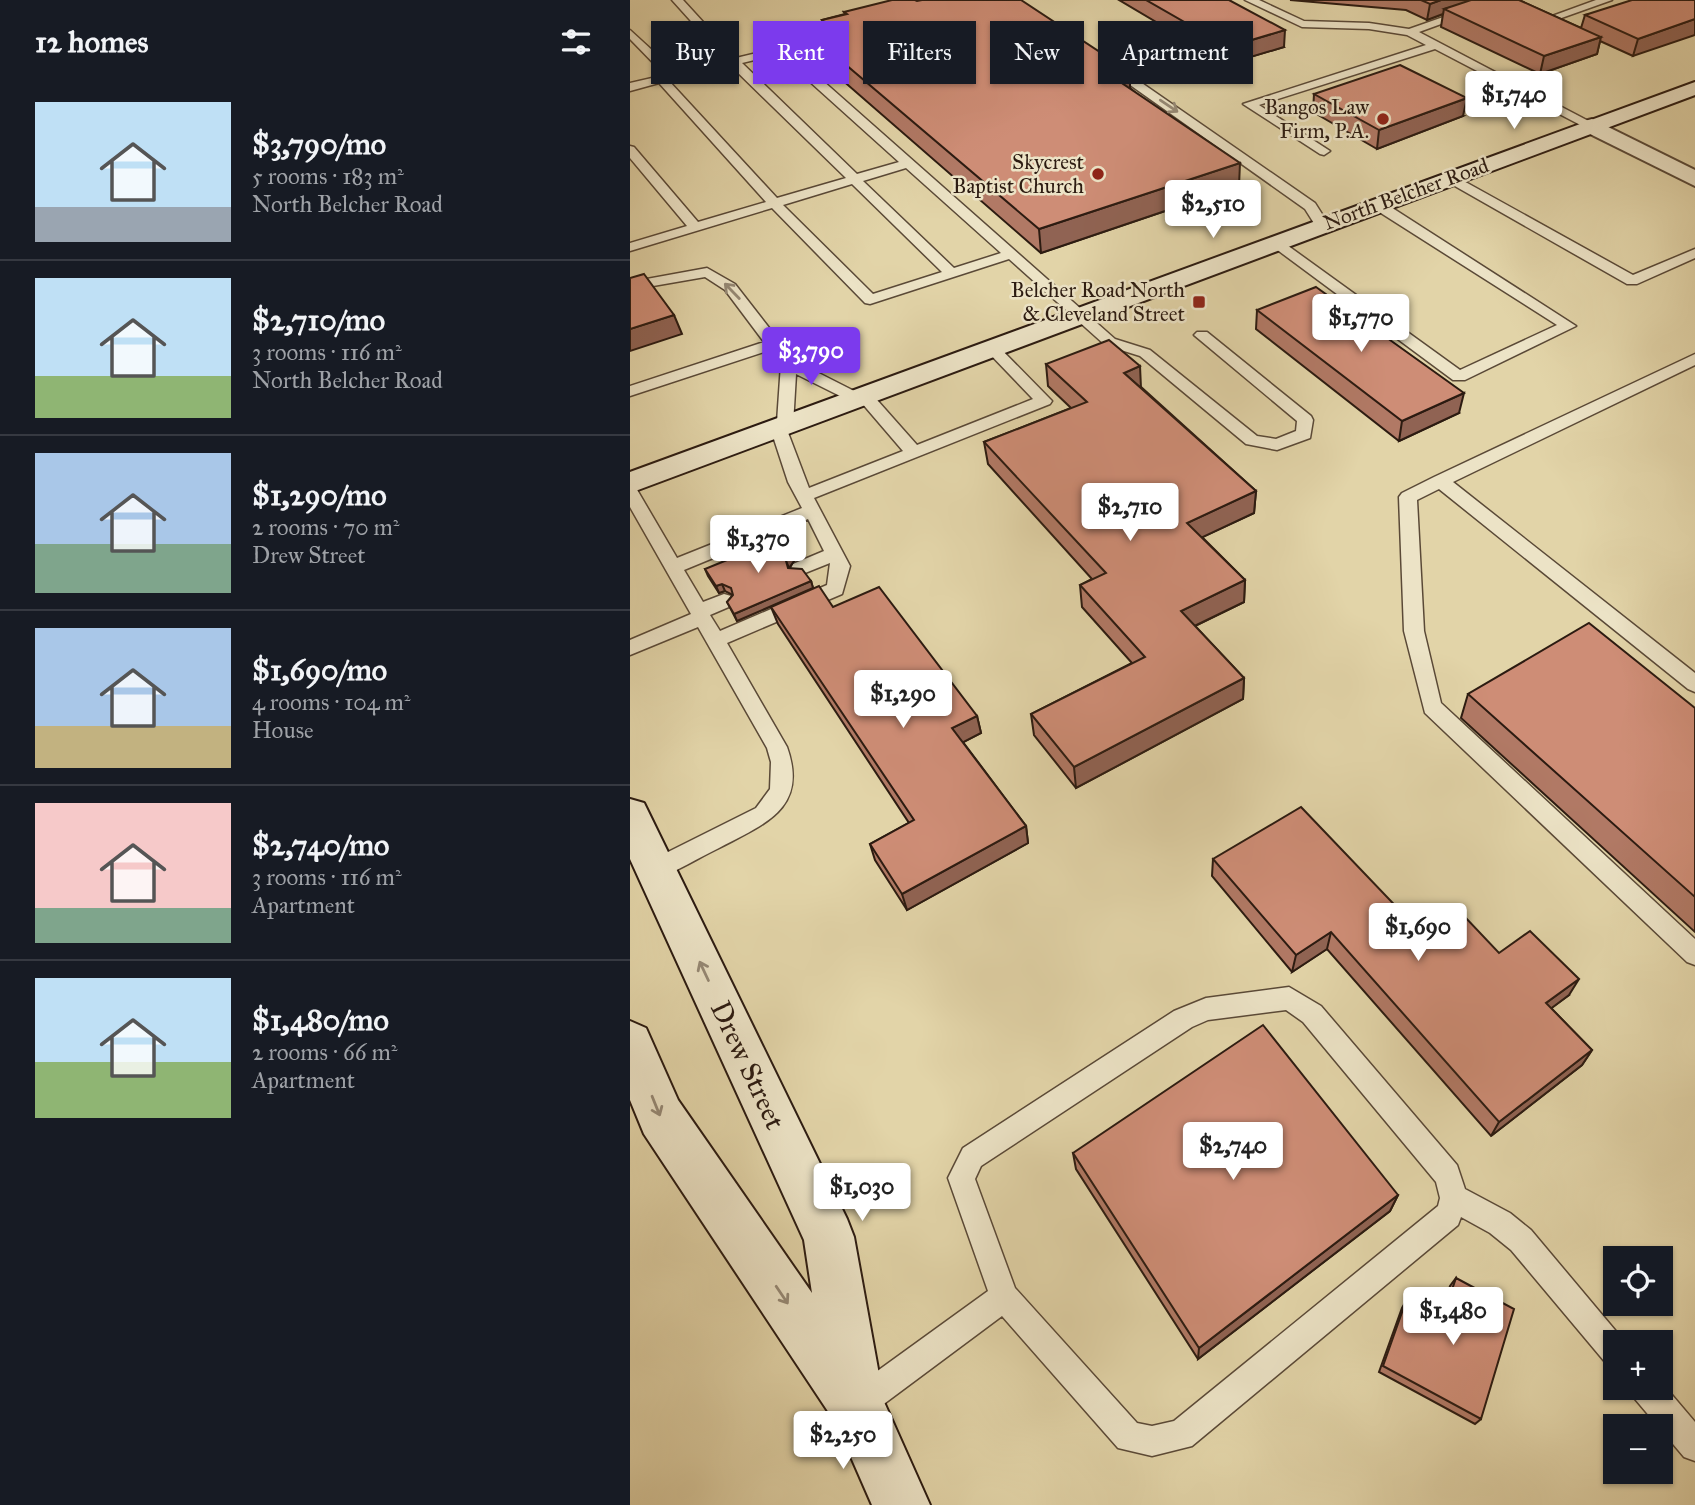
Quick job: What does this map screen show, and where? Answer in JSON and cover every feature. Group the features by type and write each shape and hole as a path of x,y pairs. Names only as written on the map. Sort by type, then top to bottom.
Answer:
{"main road":[{"name":"North Belcher Road","path":"630,483 1695,88"},
{"path":"1592,126 1695,179"},
{"name":"Drew Street","path":"630,815 828,1237 857,1405"},
{"name":"Drew Street","path":"630,1042 661,1117 857,1405 901,1505"}],"lane":[{"path":"677,0 696,21"},
{"path":"1250,0 1302,24 1369,26 1410,32 1592,126"},
{"path":"1410,32 1503,0"},
{"path":"1549,19 1607,0"},
{"path":"630,33 651,59"},
{"path":"1324,151 1249,104 1436,45"},
{"path":"1094,54 1310,206 1322,225"},
{"path":"739,67 951,273"},
{"path":"630,87 651,82"},
{"path":"672,84 774,203 870,300 1011,254"},
{"path":"819,84 1110,342 1145,353 1252,440 1277,445 1304,434 1305,420 1202,335"},
{"path":"630,150 695,227"},
{"path":"630,247 908,163"},
{"path":"1451,178 1632,281 1695,253"},
{"path":"1275,243 1459,377 1568,326 1378,205"},
{"path":"633,286 707,272 730,287 789,364 860,396 914,453"},
{"path":"630,391 774,344"},
{"path":"673,567 914,453 1044,401 991,347"},
{"path":"1695,359 1408,497 1414,631 1432,707 1695,954"},
{"path":"716,640 835,589 841,566 808,504 781,426 789,364"},
{"path":"1440,481 1695,684"},
{"path":"630,492 777,747 782,762 782,791 764,814 656,869"},
{"path":"800,569 835,554"},
{"path":"630,648 724,601"},
{"path":"1289,998 1312,1014 1447,1175 1454,1198 1448,1215 1181,1435 1153,1441 1129,1437 1004,1297 961,1178 972,1157 1183,1019 1206,1009 1289,998"},
{"path":"1454,1198 1500,1223 1521,1240 1603,1338"},
{"path":"857,1405 1004,1297"},
{"path":"1656,1400 1695,1447"}],"building":[{"path":"892,0 1021,0 1053,21 990,21 990,84 1084,84 1084,42 1098,51 1098,84 1123,84 1240,163 1039,229 868,84 976,84 976,21 863,21 863,79 849,67 849,21 822,20 847,14 844,12"},
{"path":"1146,0 1229,0 1285,30 1253,40 1253,21 1183,21"},
{"path":"1421,0 1441,0 1430,4"},
{"path":"1471,0 1519,0 1601,37 1544,56 1444,9"},
{"path":"1632,0 1695,0 1695,19 1638,39 1585,15"},
{"path":"1400,65 1467,98 1379,130 1314,94"},
{"path":"644,274 674,315 630,329 630,278"},
{"path":"1316,287 1464,393 1402,421 1257,310"},
{"path":"1109,340 1140,366 1124,373 1256,491 1187,523 1245,580 1181,611 1244,678 1074,767 1031,714 1145,657 1080,585 1106,573 984,442 1087,402 1046,364"},
{"path":"781,538 792,553 786,561 788,568 802,569 811,581 734,614 727,602 733,595 731,588 722,584 716,586 705,569"},
{"path":"819,586 833,607 879,587 977,716 952,728 1026,826 902,894 870,844 914,820 771,607"},
{"path":"1589,623 1695,708 1695,897 1468,694"},
{"path":"1301,807 1429,941 1465,917 1499,953 1530,931 1579,979 1546,1003 1592,1050 1499,1122 1331,932 1296,955 1213,859"},
{"path":"1263,1025 1398,1195 1199,1348 1073,1153"},
{"path":"1456,1278 1514,1309 1481,1419 1383,1366 1406,1301 1442,1319"}],"place":[{"name":"Bangos Law Firm, P.A.","path":"1383,119"},
{"name":"Skycrest Baptist Church","path":"1098,174"},
{"name":"Belcher Road North & Cleveland Street","path":"1199,302"}]}
